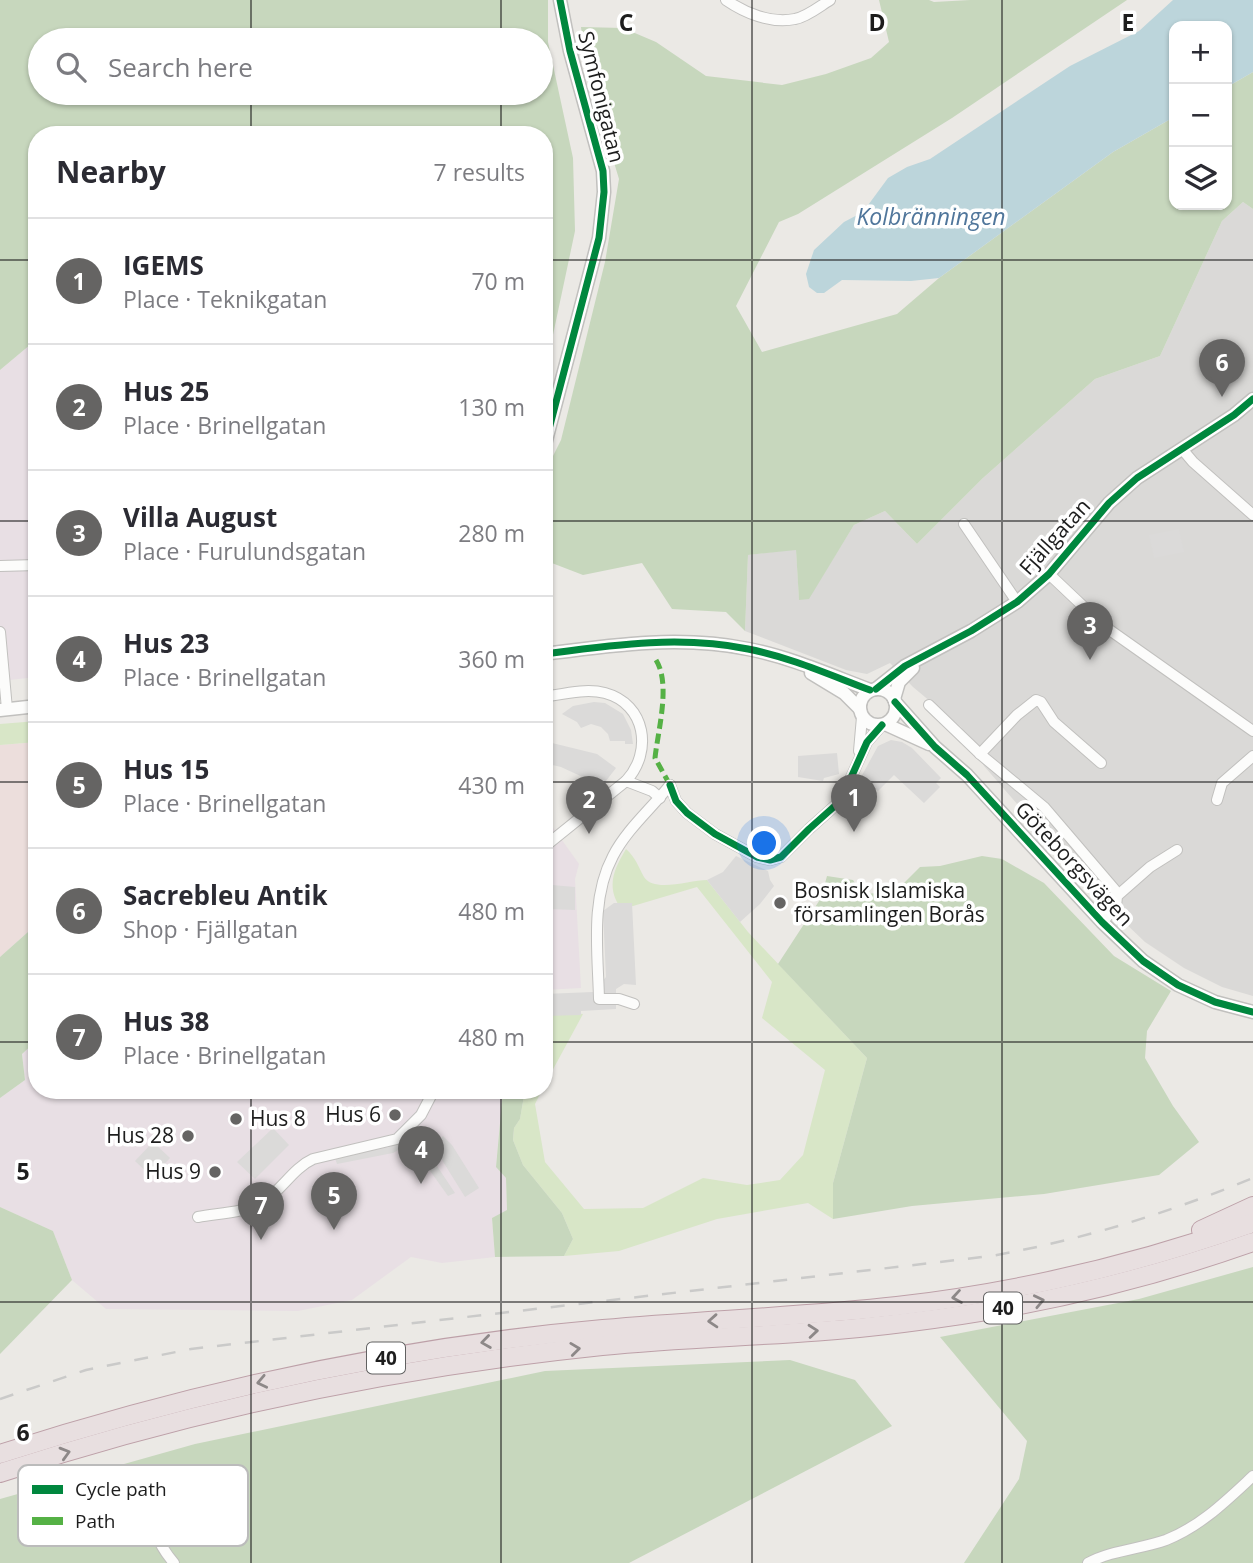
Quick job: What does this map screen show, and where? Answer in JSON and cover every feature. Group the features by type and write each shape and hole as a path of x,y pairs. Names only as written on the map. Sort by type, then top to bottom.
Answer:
{"highway":[{"path":"1072,1275 1198,1231 1253,1206"},
{"name":"40","path":"0,1454 146,1411 240,1387 403,1355 602,1329 897,1306 1027,1286 1177,1248 1253,1223"},
{"name":"40","path":"25,1465 244,1405 406,1372 605,1346 901,1324 960,1315 1110,1286 1253,1242"},
{"name":"40","path":"0,1473 18,1467"}],"street":[{"name":"Symfonigatan","path":"553,414 599,238 604,192 603,171 570,51 560,0"},
{"path":"726,0 743,12 768,18 795,19 830,0"},
{"name":"Fjällgatan","path":"873,690 905,666 1017,602 1049,573 1109,503 1137,478 1234,415 1253,399"},
{"path":"1182,449 1253,516"},
{"path":"964,524 1017,602"},
{"path":"0,566 28,565"},
{"path":"1049,573 1104,626 1253,731"},
{"path":"0,632 4,710 28,707"},
{"path":"553,653 621,644 692,642 746,648 829,673 873,690 885,690 895,701 894,715 867,742 837,804 781,857 770,860 757,857 711,831 676,801 670,785 617,850 608,866 600,895 597,930 598,999 619,999 634,1004"},
{"name":"Fjällgatan","path":"895,701 899,682 923,658"},
{"path":"796,664 844,693 871,724 884,724"},
{"path":"857,760 861,699 873,690"},
{"path":"553,696 603,692 624,702 641,725 643,746 636,770 626,781 553,840"},
{"path":"980,754 1017,715 1036,700 1041,702 1054,722 1101,763"},
{"name":"Göteborgsvägen","path":"895,701 935,747 967,775 1102,922 1143,961 1178,985 1215,1002 1253,1012"},
{"path":"929,705 980,754 1044,807 1115,890 1116,907 1102,922"},
{"name":"Göteborgsvägen","path":"884,724 935,747"},
{"path":"1217,800 1222,783 1253,756"},
{"path":"626,781 652,791 660,798"},
{"path":"1117,896 1150,867 1177,850"},
{"path":"198,1217 242,1210 262,1202 292,1177 302,1164 313,1158 397,1139 407,1132 421,1115 429,1099"},
{"path":"1088,1563 1115,1552 1164,1541 1189,1529 1206,1518 1253,1476"},
{"path":"160,1546 174,1563"}],"shaded area":[{"path":"1243,202 1253,209 1253,996 1222,987 1184,968 1145,942 1100,899 984,766 961,727 913,687 890,663 867,674 846,670 745,631 748,555 796,549 799,599 808,599 854,525 885,511 917,544 983,478 1095,379 1160,356 1222,221"},
{"path":"28,347 28,678 0,681 0,370"},
{"path":"1179,529 1184,552 1154,558 1149,535"},
{"path":"605,703 623,714 631,730 633,744 610,741 608,734 601,727 591,724 581,728 577,722 562,714 573,706"},
{"path":"891,740 912,748 941,778 936,783 940,787 924,803 894,775 878,791 860,779 878,746"},
{"path":"28,743 28,932 0,957 0,745"},
{"path":"553,743 597,754 616,768 602,786 553,765"},
{"path":"837,753 839,774 824,778 823,781 798,777 798,756"},
{"path":"553,828 579,864 575,879 581,988 553,990"},
{"path":"736,856 768,871 774,886 760,904 740,922 707,880 723,872"},
{"path":"553,885 575,887 575,910 553,909"},
{"path":"614,903 632,903 636,985 624,984 616,989 616,1009 581,1011 581,1015 553,1016 553,994 593,992 606,977 603,911"},
{"path":"28,1048 28,1099 502,1099 496,1166 506,1178 507,1211 492,1218 495,1257 442,1263 411,1257 352,1300 298,1311 106,1309 72,1280 53,1231 0,1207 0,1098 25,1080 22,1054"},
{"path":"273,1128 289,1145 255,1179 237,1162"},
{"path":"431,1132 438,1141 443,1136 452,1145 479,1188 465,1197 442,1160 424,1138"},
{"path":"408,1136 412,1142 393,1153 337,1164 335,1158 390,1147"},
{"path":"417,1140 455,1193 448,1196 411,1144"},
{"path":"153,1142 170,1158 152,1177 135,1161"}],"green space":[{"path":"0,0 548,0 548,28 28,28 28,105 553,105 553,65 573,158 575,231 553,335 553,126 28,126 28,347 0,370"},
{"path":"879,0 1127,0 952,118 798,214 779,222 736,306 762,352 897,314 939,278 1113,152 1169,120 1169,210 1232,210 1232,84 1253,72 1253,209 1243,202 1222,221 1160,356 1095,379 983,478 917,544 885,511 854,525 809,599 799,600 796,550 748,555 745,631 726,612 672,609 642,563 583,575 553,563 553,456 561,440 605,262 619,179 586,70 581,27 623,28 656,42 706,76 782,85 826,74 871,58 889,42"},
{"path":"28,722 28,743 0,745 0,724"},
{"path":"626,849 649,882 664,885 707,880 748,932 867,1058 833,1183 833,1219 808,1203 717,1219 619,1251 564,1256 573,1239 562,1213 523,1165 513,1140 523,1099 538,1099 535,1104 545,1162 584,1209 643,1208 703,1178 747,1185 780,1180 803,1155 825,1070 762,1018 772,982 697,887 633,906 620,907 613,892 613,878"},
{"path":"982,856 1002,859 1044,883 1114,956 1171,991 1147,1031 1145,1058 1173,1106 1199,1142 1159,1175 1044,1194 912,1206 833,1219 833,1183 867,1058 778,964 821,898 827,876 853,880 862,894 895,892 920,867 940,866"},
{"path":"28,932 28,1048 22,1054 25,1080 0,1098 0,957"},
{"path":"553,1011 583,1014 553,1069"},
{"path":"502,1099 523,1099 513,1140 523,1165 562,1213 573,1239 564,1256 495,1257 492,1218 507,1210 506,1178 496,1167"},
{"path":"0,1207 53,1231 72,1280 0,1354"},
{"path":"1253,1267 1253,1563 964,1563 1019,1479 1027,1441 940,1337 1139,1299"},
{"path":"790,1360 855,1380 892,1426 629,1563 0,1563 0,1499 18,1494 18,1546 248,1546 248,1465 121,1465 195,1444 545,1371"}],"water":[{"name":"Kolbränningen","path":"1173,0 1253,0 1253,72 1232,84 1232,21 1169,21 1169,120 1113,152 939,278 911,281 842,280 824,293 817,293 809,287 806,274 814,250 844,222 863,212 888,178 907,167 930,159 1070,66 1139,31"}],"railway":[{"path":"0,1399 86,1370 191,1349 991,1256 1124,1224 1253,1178"}],"marked path":[{"path":"656,660 663,682 663,694 655,758 670,785"}],"cycle path":[{"path":"553,414 599,238 604,192 603,171 570,51 560,0"},
{"path":"876,689 905,666 971,631 1017,602 1049,574 1109,503 1137,478 1234,415 1253,399"},
{"path":"553,653 646,643 722,645 779,657 870,690"},
{"path":"895,702 935,747 967,775 1102,922 1143,961 1178,985 1215,1002 1253,1012"},
{"path":"670,785 676,801 687,813 715,834 757,857 770,860 781,857 837,804 867,742 882,725"}],"place":[{"name":"Sacrebleu Antik","path":"1222,397"},
{"name":"Villa August","path":"1090,660"},
{"name":"IGEMS","path":"854,832"},
{"name":"Hus 25","path":"589,834"},
{"name":"Bosnisk Islamiska församlingen Borås","path":"780,903"},
{"name":"Hus 6","path":"395,1115"},
{"name":"Hus 8","path":"236,1119"},
{"name":"Hus 28","path":"188,1136"},
{"name":"Hus 9","path":"215,1172"},
{"name":"Hus 23","path":"421,1184"},
{"name":"Hus 15","path":"334,1230"},
{"name":"Hus 38","path":"261,1240"}]}
